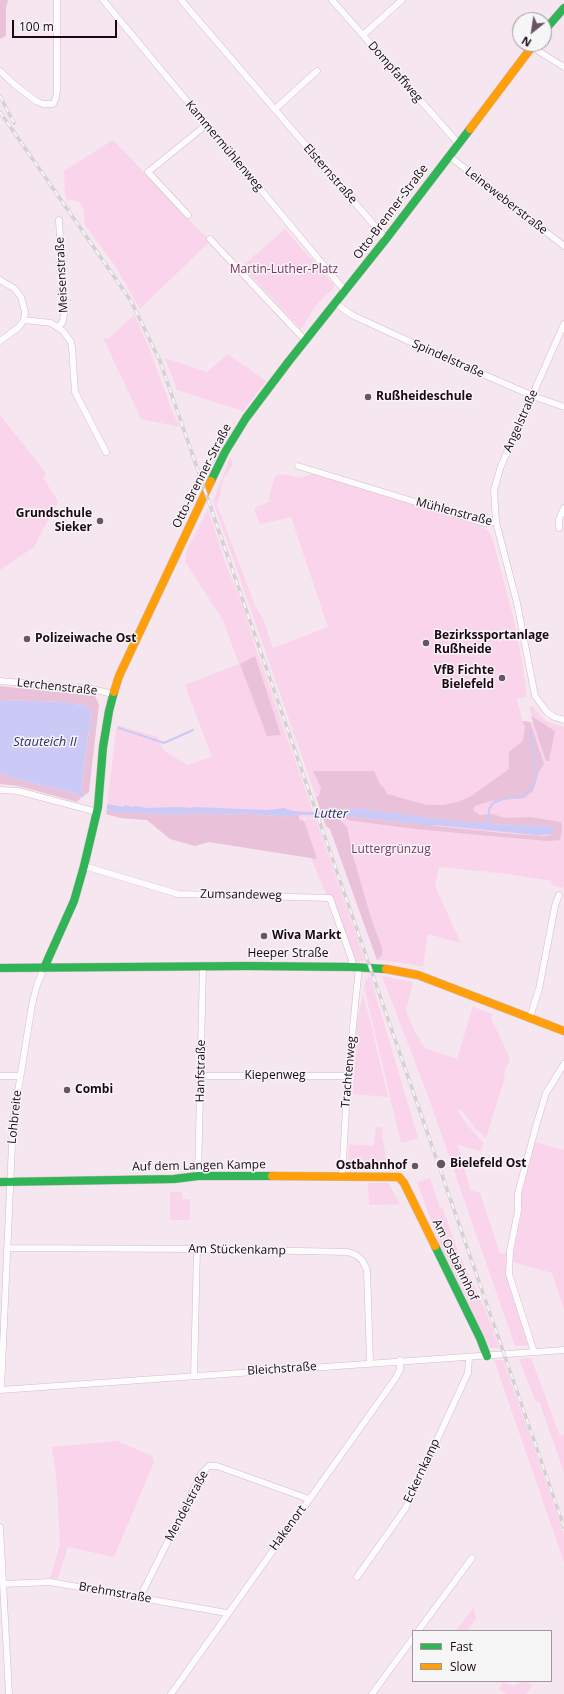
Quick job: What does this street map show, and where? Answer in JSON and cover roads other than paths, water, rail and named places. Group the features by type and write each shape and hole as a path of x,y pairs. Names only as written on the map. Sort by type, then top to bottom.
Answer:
{"street":[{"path":"0,71 36,101 43,104 53,104 56,98 57,90 57,0"},
{"name":"Kammermühlenweg","path":"103,0 345,291"},
{"name":"Elsternstraße","path":"181,0 386,239"},
{"name":"Dompfaffweg","path":"332,0 458,143"},
{"path":"363,35 402,0"},
{"path":"552,22 564,8"},
{"name":"Otto-Brenner-Straße","path":"44,968 74,901 84,866 96,812 103,747 113,694 125,662 225,452 246,418 305,340 386,239 528,52"},
{"path":"543,52 564,67"},
{"path":"275,109 317,71"},
{"path":"188,215 148,172 206,125"},
{"name":"Leineweberstraße","path":"449,156 564,246"},
{"name":"Meisenstraße","path":"59,220 64,313 63,321 59,327"},
{"path":"210,239 305,340"},
{"path":"0,280 15,289 24,303 24,320 19,327 0,342"},
{"name":"Spindelstraße","path":"335,304 355,316 533,396 564,407"},
{"path":"24,320 52,323 59,327 67,336 72,347 75,392 106,452"},
{"name":"Angelstraße","path":"496,522 494,490 496,480 564,324"},
{"name":"Mühlenstraße","path":"298,466 484,523 496,522 517,603 535,696 547,712 554,717 564,720"},
{"path":"559,528 559,519 564,508"},
{"name":"Lerchenstraße","path":"0,681 92,689 113,694"},
{"path":"0,790 18,791 96,812"},
{"name":"Zumsandeweg","path":"84,866 178,894 330,898 355,967"},
{"path":"530,1017 539,989 555,906 559,895"},
{"name":"Heeper Straße","path":"0,968 203,966 355,967 386,969 417,974 564,1031"},
{"name":"Hanfstraße","path":"198,1176 203,966"},
{"name":"Trachtenweg","path":"342,1176 355,967"},
{"name":"Lohbreite","path":"1,1389 3,1291 7,1248 13,1122 32,1005 37,985 44,968"},
{"path":"534,1352 509,1274 510,1251 518,1211 518,1193 536,1126 546,1093 564,1064"},
{"path":"0,1076 20,1076"},
{"name":"Kiepenweg","path":"201,1076 348,1076"},
{"name":"Auf dem Langen Kampe","path":"0,1182 174,1179 198,1176 399,1177"},
{"name":"Am Ostbahnhof","path":"399,1177 404,1183 480,1338 486,1356"},
{"name":"Am Stückenkamp","path":"7,1248 197,1249 348,1252 356,1255 362,1260 367,1270 370,1362"},
{"path":"194,1376 197,1249"},
{"name":"Bleichstraße","path":"1,1389 370,1362 564,1350"},
{"name":"Eckernkamp","path":"357,1577 405,1509 464,1380 469,1367 470,1357"},
{"name":"Hakenort","path":"171,1694 226,1614 395,1379 400,1370 400,1360"},
{"name":"Mendelstraße","path":"140,1597 202,1473 209,1466 217,1466 309,1499"},
{"path":"0,1527 9,1694"},
{"path":"419,1630 472,1558"},
{"name":"Brehmstraße","path":"3,1584 50,1582 140,1597 226,1614"},
{"path":"372,1694 412,1639"}],"water":[{"name":"Stauteich II","path":"0,700 64,702 87,706 89,708 91,714 81,791 85,795 81,798 77,794 8,777 0,772"},
{"name":"Lutter","path":"107,804 123,807 125,805 147,808 193,807 268,810 284,808 293,811 307,812 339,811 355,808 474,823 478,822 552,827 555,831 553,834 537,835 435,825 431,826 341,815 294,815 292,817 238,813 236,815 200,813 178,815 116,812 107,809"}],"waterway":[{"path":"87,726 94,727"},
{"path":"119,728 164,743 193,730"},
{"path":"488,825 489,809 493,803 506,798 523,797 534,784 536,767 530,732"}],"railway":[{"path":"0,96 14,123"},
{"path":"0,112 131,301 160,361 564,1527"}],"place":[{"name":"Rußheideschule","path":"368,397"},
{"name":"Grundschule Sieker","path":"100,521"},
{"name":"Polizeiwache Ost","path":"27,639"},
{"name":"Bezirkssportanlage Rußheide","path":"426,643"},
{"name":"VfB Fichte Bielefeld","path":"502,678"},
{"name":"Wiva Markt","path":"264,936"},
{"name":"Combi","path":"67,1090"},
{"name":"Bielefeld Ost","path":"441,1164"},
{"name":"Ostbahnhof","path":"415,1166"}],"park label":[{"name":"Martin-Luther-Platz","path":"284,270"},
{"name":"Luttergrünzug","path":"391,850"}]}
